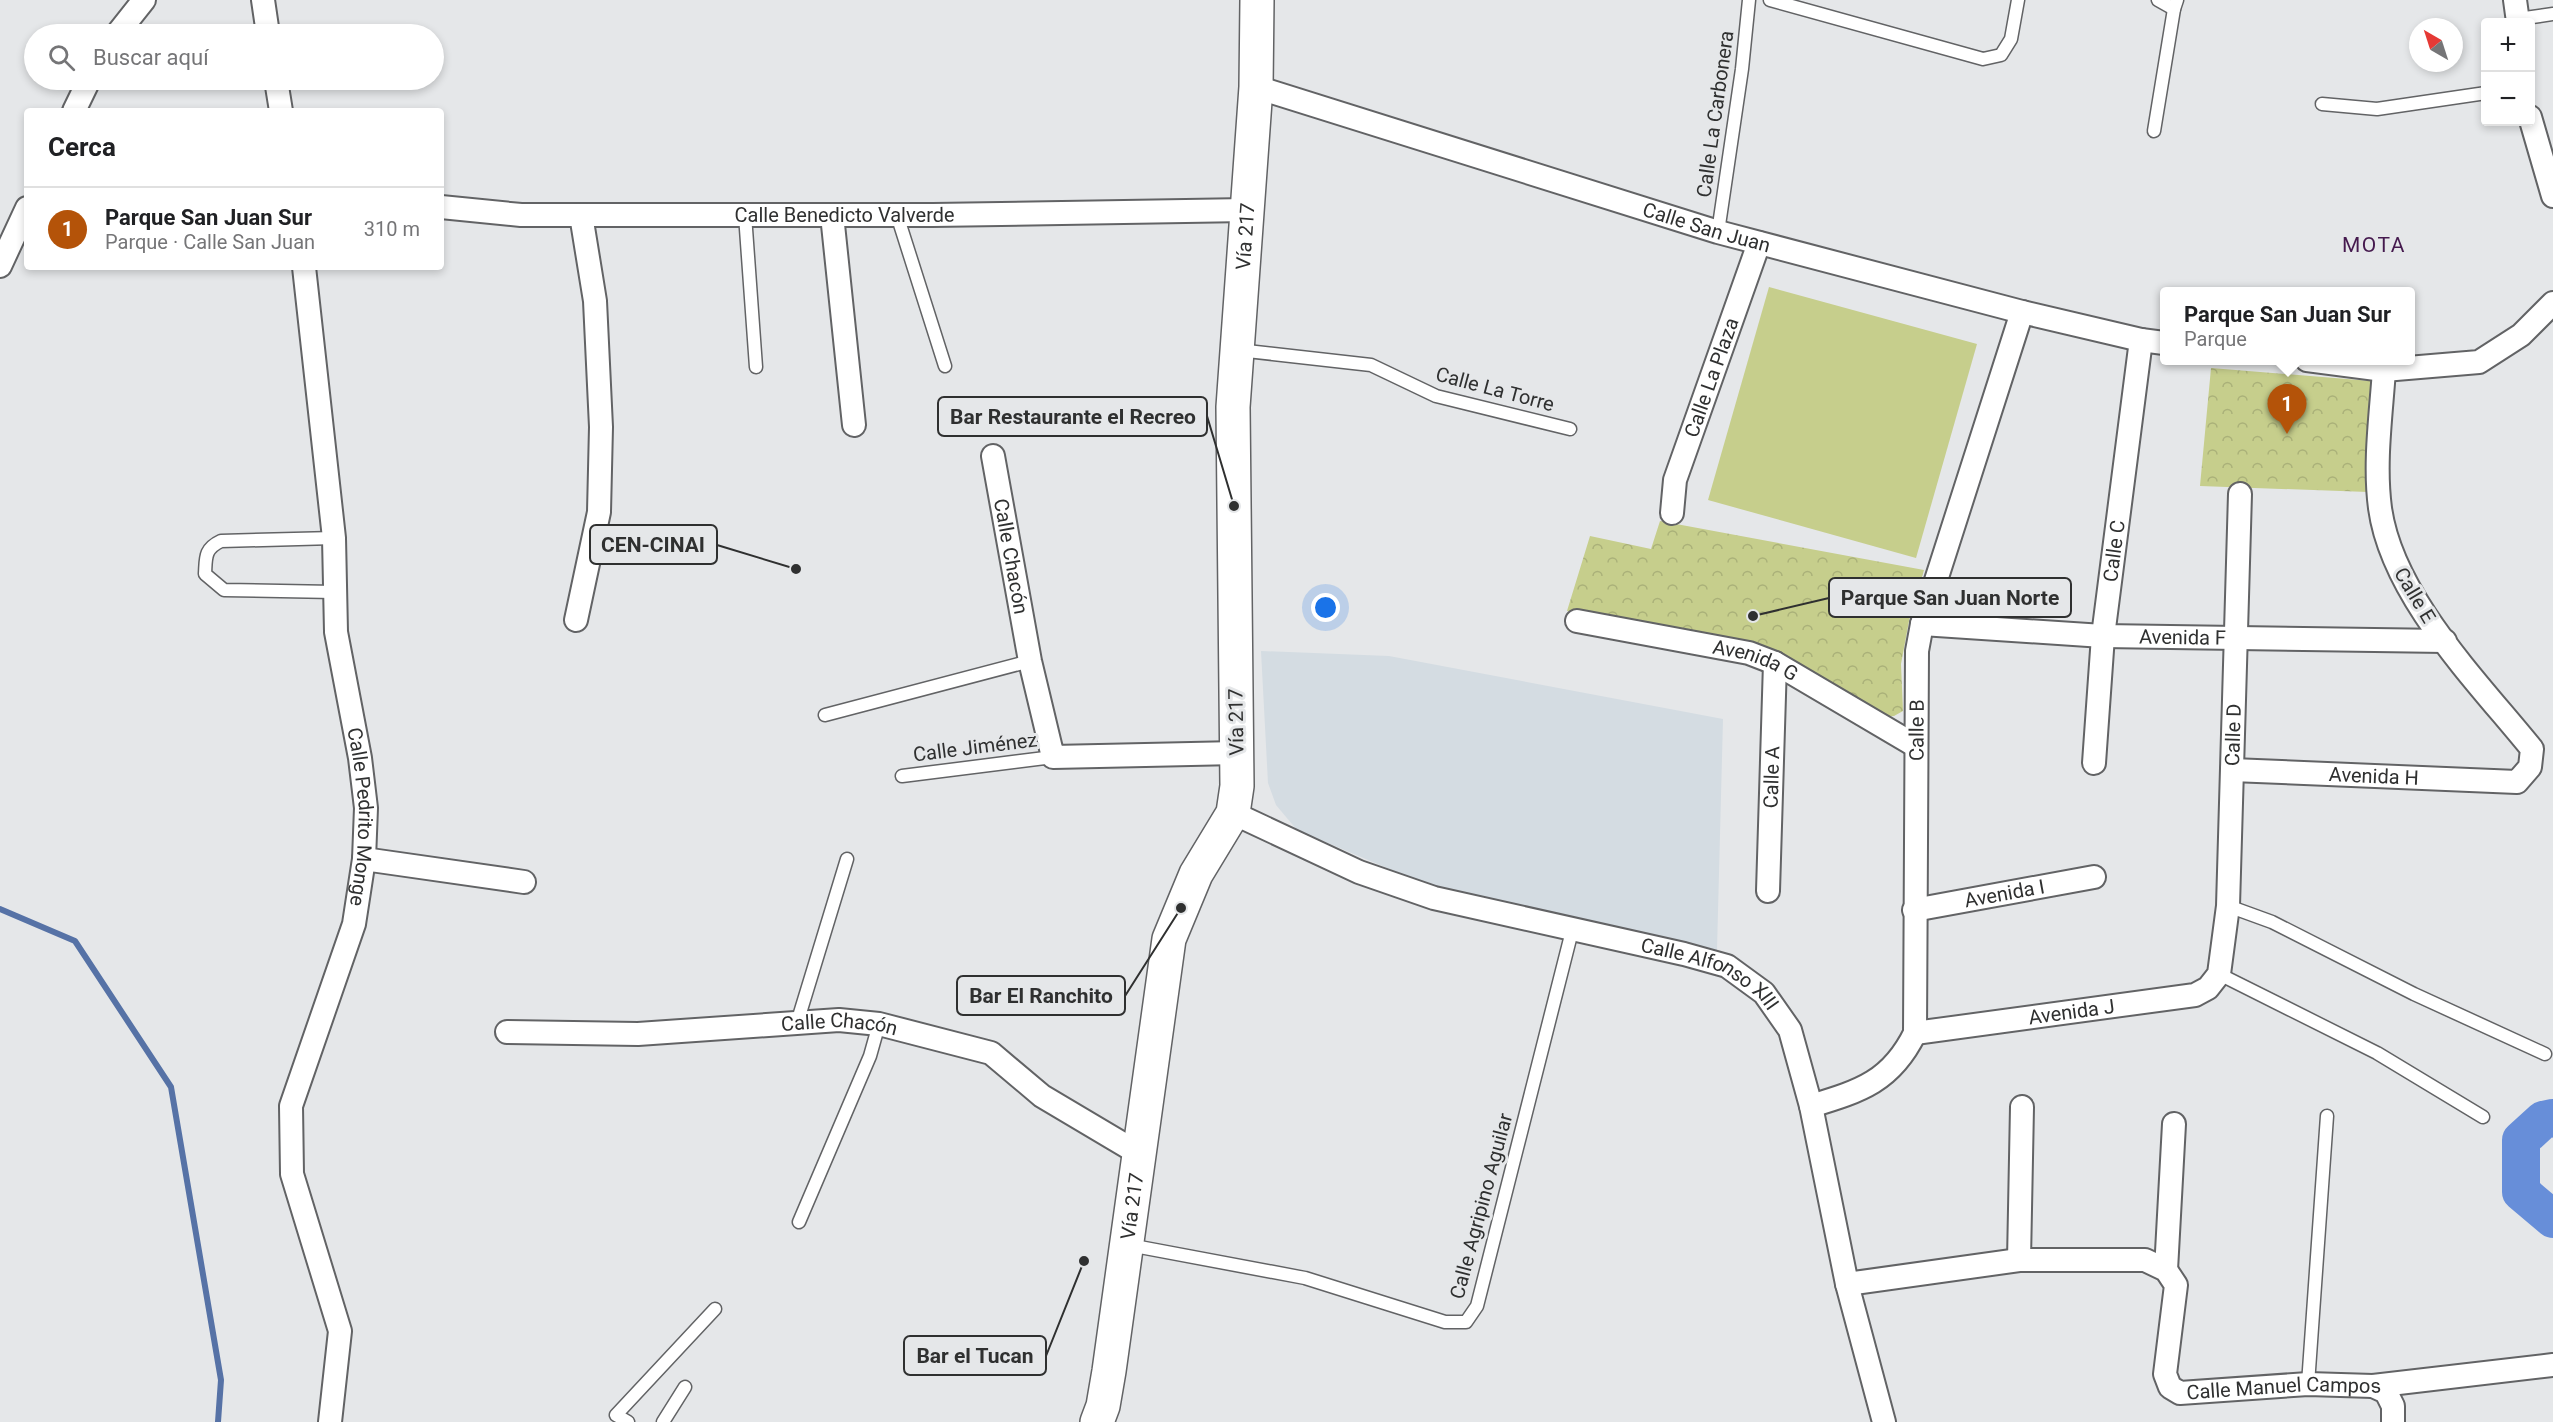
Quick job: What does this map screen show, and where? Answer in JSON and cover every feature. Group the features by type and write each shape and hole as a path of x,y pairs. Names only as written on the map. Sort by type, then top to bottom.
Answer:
{"main road":[{"name":"Vía 217","path":"1096,1422 1102,1406 1108,1371 1169,939 1196,874 1233,813 1237,786 1233,407 1256,87 1257,0"}],"street":[{"path":"125,24 144,0"},
{"path":"262,0 266,24"},
{"name":"Calle San Juan","path":"1256,87 1718,232 2022,312 2160,342"},
{"path":"75,108 84,90"},
{"path":"278,90 281,108"},
{"path":"2533,126 2553,196"},
{"name":"Calle Benedicto Valverde","path":"444,207 521,215 897,215 1247,210"},
{"path":"0,266 24,214"},
{"path":"576,620 599,512 601,427 595,301 581,215"},
{"path":"832,215 854,425"},
{"name":"Calle La Plaza","path":"1672,513 1675,480 1759,243"},
{"name":"Calle Pedrito Monge","path":"304,270 334,537 336,632 360,758 366,808 364,859 354,924 291,1106 291,1174 340,1331 330,1422"},
{"path":"2346,365 2384,370 2480,362 2521,335 2553,303"},
{"name":"Calle B","path":"1915,1033 1917,651 1922,624 2022,312"},
{"name":"Calle C","path":"2094,763 2103,636 2141,340"},
{"name":"Calle E","path":"2384,370 2378,452 2380,508 2394,561 2422,609 2445,641 2532,749 2530,767 2517,782"},
{"name":"Calle Chacón","path":"993,456 1030,661 1053,757"},
{"name":"Calle D","path":"2219,974 2228,906 2240,494"},
{"name":"Avenida G","path":"1577,621 1749,653 1775,663 1916,746"},
{"name":"Avenida F","path":"1922,624 2103,636 2445,641"},
{"name":"Calle A","path":"1768,891 1775,663"},
{"path":"1053,757 1237,753"},
{"name":"Avenida H","path":"2232,770 2517,782"},
{"name":"Calle Alfonso XIII","path":"1233,813 1359,872 1434,898 1572,931 1684,954 1727,966 1764,993 1790,1030 1811,1106 1847,1284 1884,1422"},
{"path":"364,859 524,882"},
{"name":"Avenida I","path":"1914,910 2094,877"},
{"name":"Avenida J","path":"1915,1033 2195,994 2208,988 2219,974"},
{"name":"Calle Chacón","path":"507,1032 638,1034 839,1020 879,1024 991,1053 1042,1096 1138,1153"},
{"path":"1811,1106 1857,1092 1878,1078 1906,1050 1915,1033"},
{"path":"2019,1260 2022,1107"},
{"path":"1847,1284 2019,1260 2145,1260 2166,1269 2174,1124"},
{"name":"Calle Manuel Campos","path":"2166,1269 2176,1285 2165,1374 2169,1387 2180,1393 2308,1384 2373,1386 2553,1365"},
{"path":"2373,1386 2386,1392 2393,1407 2392,1422"}],"lane":[{"name":"Calle La Carbonera","path":"1718,232 1742,69 1749,0"},
{"path":"1770,0 1983,59 2001,55 2011,39 2018,0"},
{"path":"2154,131 2175,4 2158,0"},
{"path":"2517,14 2553,14"},
{"path":"2322,104 2377,110 2481,94"},
{"path":"745,215 756,367"},
{"path":"897,215 945,366"},
{"name":"Calle La Torre","path":"1236,350 1371,365 1436,396 1570,429"},
{"path":"334,537 221,542 212,546 206,556 205,574 224,590 334,592"},
{"path":"825,715 1030,661"},
{"name":"Calle Jiménez","path":"902,776 1053,757"},
{"path":"797,1023 847,859"},
{"path":"2228,906 2272,922 2414,994 2545,1054"},
{"name":"Calle Agripino Aguilar","path":"1125,1245 1305,1278 1445,1322 1466,1322 1477,1306 1572,931"},
{"path":"2219,974 2377,1053 2483,1117"},
{"path":"799,1222 870,1056 879,1024"},
{"path":"2308,1384 2327,1116"},
{"path":"628,1422 616,1415 715,1310"},
{"path":"663,1422 685,1387"}],"shaded area":[{"path":"1261,651 1389,656 1723,719 1717,950 1425,884 1297,830 1276,805 1268,783"}],"green space":[{"path":"1769,287 1977,344 1916,558 1708,500"},
{"path":"2211,368 2371,381 2368,492 2200,486"},
{"path":"1660,521 1924,570 1909,621 1901,664 1903,711 1894,716 1884,717 1728,641 1567,611 1590,536 1651,549"}],"waterway":[{"path":"0,909 75,941 171,1087 221,1380 218,1422"},
{"path":"2553,1118 2543,1120 2521,1140 2521,1192 2553,1219"}],"place":[{"name":"Parque San Juan Sur","path":"2287,434"},
{"name":"Bar Restaurante el Recreo","path":"1234,506"},
{"name":"CEN-CINAI","path":"796,569"},
{"name":"Parque San Juan Norte","path":"1753,616"},
{"name":"Bar El Ranchito","path":"1181,908"},
{"name":"Bar el Tucan","path":"1084,1261"}],"district":[{"name":"MOTA","path":"2374,245"}]}
